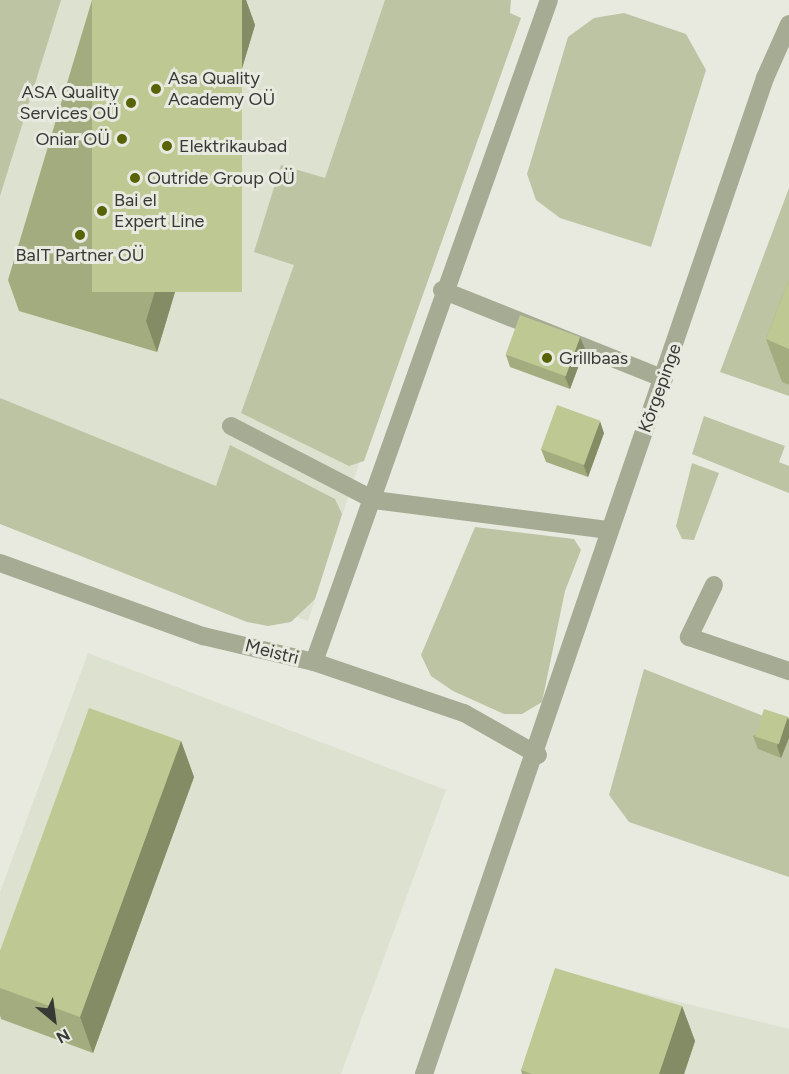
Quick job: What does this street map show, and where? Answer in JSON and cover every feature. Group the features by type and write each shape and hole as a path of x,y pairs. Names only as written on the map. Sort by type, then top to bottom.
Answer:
{"lane":[{"path":"314,662 374,500 442,290 549,0"},
{"name":"Kõrgepinge","path":"424,1074 538,755 609,530 664,379 765,78 789,24"},
{"path":"442,290 664,379"},
{"path":"231,426 374,500 609,530"},
{"name":"Meistri","path":"0,563 203,636 314,662 464,713 538,755"},
{"path":"714,585 690,637 789,672"}],"shaded area":[{"path":"0,0 509,0 308,621 0,514"},
{"path":"88,653 446,790 341,1074 0,1074 0,892"},
{"path":"574,976 789,1029 789,1074 540,1074"}],"green space":[{"path":"0,0 61,0 0,196"},
{"path":"385,0 511,0 510,13 521,18 364,461 349,466 241,413 294,265 254,252 281,165 325,178"},
{"path":"624,13 686,34 706,70 651,247 560,218 536,200 527,174 568,37 594,18"},
{"path":"789,188 789,362 782,381 789,385 789,396 720,372"},
{"path":"0,398 216,486 230,445 335,499 342,514 315,599 291,622 268,626 247,622 0,524"},
{"path":"704,416 785,446 779,462 789,466 789,493 692,454"},
{"path":"692,463 719,473 694,540 682,539 676,526"},
{"path":"475,527 574,539 581,550 565,591 542,702 522,714 504,714 453,691 431,676 421,655"},
{"path":"644,669 789,726 789,877 629,822 609,795"}],"building":[{"path":"92,0 242,0 242,292 92,292"},
{"path":"789,279 789,349 766,339"},
{"name":"Grillbaas","path":"520,315 580,337 566,376 506,354"},
{"path":"557,405 600,421 584,465 541,449"},
{"path":"89,708 181,741 80,1017 0,988 0,951"},
{"path":"764,709 788,717 779,744 755,737"},
{"path":"555,968 682,1006 659,1074 532,1074 521,1070"}],"place":[{"name":"Asa Quality Academy OÜ","path":"156,89"},
{"name":"ASA Quality Services OÜ","path":"131,103"},
{"name":"Oniar OÜ","path":"122,139"},
{"name":"Elektrikaubad","path":"167,146"},
{"name":"Outride Group OÜ","path":"135,178"},
{"name":"Bai el Expert Line","path":"102,211"},
{"name":"BaIT Partner OÜ","path":"80,235"},
{"name":"Grillbaas","path":"547,358"}]}
